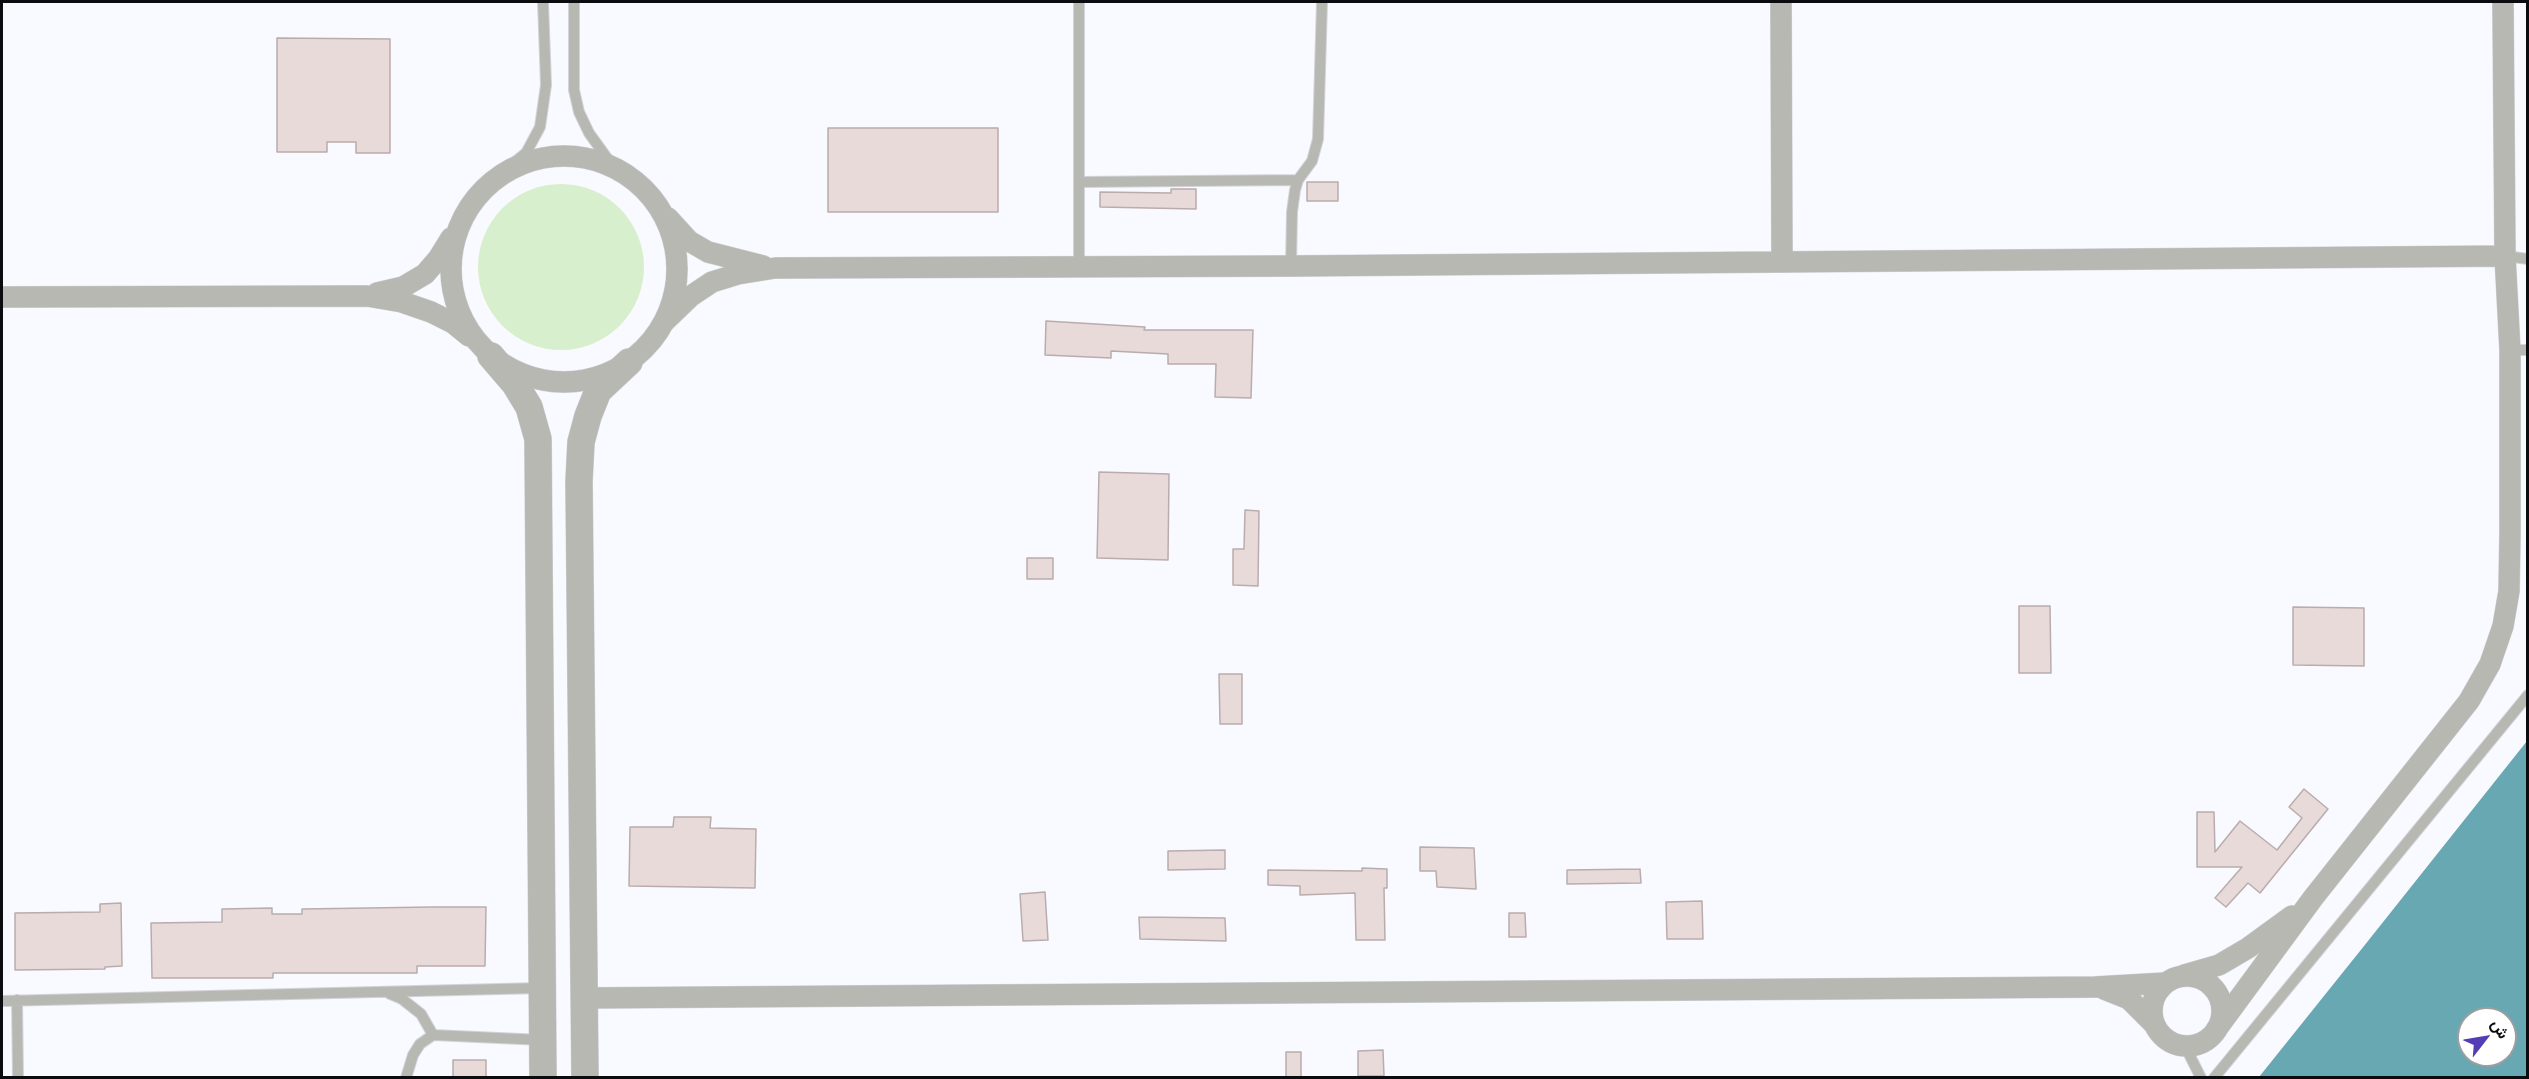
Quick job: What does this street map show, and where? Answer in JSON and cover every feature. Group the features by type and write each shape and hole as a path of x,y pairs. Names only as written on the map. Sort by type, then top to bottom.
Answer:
{"street":[{"path":"1781,2 1782,262"},
{"path":"2095,987 2113,991 2129,999 2167,1040 2185,1046 2203,1042 2216,1030 2313,898 2469,701 2490,664 2503,626 2509,591 2519,350 2505,256 2503,2"},
{"path":"367,296 403,287 425,274 438,259 476,197 499,176 530,160 565,156 600,161 630,178 647,192 660,210 689,241 708,252 775,268"},
{"path":"660,210 672,236 677,265 674,294 664,322"},
{"path":"459,225 451,257 452,290 463,322 515,384 529,407 538,439 543,1077"},
{"path":"585,1077 579,482 581,442 598,391 649,344 664,322 691,296 712,282 738,274 775,268 2505,256"},
{"path":"2,297 367,296 402,302 453,323 487,352 523,375 559,382 595,378 629,362"},
{"path":"2155,1025 2153,1002 2157,992 2173,979 2219,965 2282,924 2313,898"},
{"path":"584,998 2095,987 2193,976 2204,980 2219,997 2221,1019 2216,1030"}],"lane":[{"path":"499,176 526,153 540,127 546,85 543,2"},
{"path":"574,2 574,90 579,112 589,133 607,158 630,178"},
{"path":"1079,2 1079,267"},
{"path":"1291,266 1292,212 1298,180 1312,161 1318,139 1322,2"},
{"path":"1079,182 1298,180"},
{"path":"2505,256 2528,259"},
{"path":"2214,1077 2528,695"},
{"path":"2,1001 543,988"},
{"path":"378,992 402,999 412,1005 434,1035"},
{"path":"17,1000 18,1077"},
{"path":"406,1077 413,1055 420,1044 434,1035 543,1040"},
{"path":"2185,1046 2201,1077"}],"green space":[{"path":"561,184 593,191 620,208 637,235 644,267 637,299 620,326 593,343 561,350 529,343 502,326 485,299 478,267 485,235 502,208 529,191"}],"water":[{"path":"2527,741 2527,1077 2259,1077"}],"building":[{"path":"277,38 390,39 390,153 356,153 356,142 327,142 327,152 277,152"},
{"path":"828,128 998,128 998,212 828,212"},
{"path":"1307,182 1338,182 1338,201 1307,201"},
{"path":"1171,189 1196,189 1196,209 1100,207 1100,192 1171,193"},
{"path":"1046,321 1145,327 1144,330 1253,330 1251,398 1215,397 1216,364 1168,364 1168,354 1111,351 1111,358 1045,355"},
{"path":"1099,472 1169,474 1168,560 1097,558"},
{"path":"1245,510 1259,511 1258,586 1233,585 1233,549 1244,549"},
{"path":"1027,558 1053,558 1053,579 1027,579"},
{"path":"2019,606 2050,606 2051,673 2019,673"},
{"path":"2293,607 2364,608 2364,666 2293,665"},
{"path":"1219,674 1242,674 1242,724 1220,724"},
{"path":"2304,789 2328,809 2260,893 2248,883 2226,907 2215,898 2242,867 2197,867 2197,812 2214,812 2215,852 2240,821 2277,850 2302,818 2289,807"},
{"path":"674,817 711,817 710,828 756,829 755,888 629,886 630,827 673,827"},
{"path":"1420,847 1474,848 1476,889 1437,887 1436,871 1420,871"},
{"path":"1225,850 1225,869 1168,870 1168,851"},
{"path":"1362,868 1387,869 1387,888 1384,888 1385,940 1356,940 1355,893 1300,895 1300,886 1268,885 1268,870 1362,871"},
{"path":"1640,869 1641,883 1567,884 1567,870"},
{"path":"1045,892 1048,940 1023,941 1020,894"},
{"path":"1702,901 1703,939 1667,939 1666,902"},
{"path":"121,903 122,966 105,967 105,969 15,970 15,913 100,912 100,904"},
{"path":"486,907 485,966 417,966 417,973 273,973 273,978 152,978 151,923 222,922 222,909 272,908 272,914 302,914 302,909"},
{"path":"1509,913 1525,913 1526,937 1509,937"},
{"path":"1139,917 1225,918 1226,941 1140,939"},
{"path":"1383,1050 1384,1076 1358,1076 1358,1051"},
{"path":"1286,1052 1301,1052 1301,1077 1286,1077"},
{"path":"453,1060 486,1060 486,1077 453,1077"}]}
